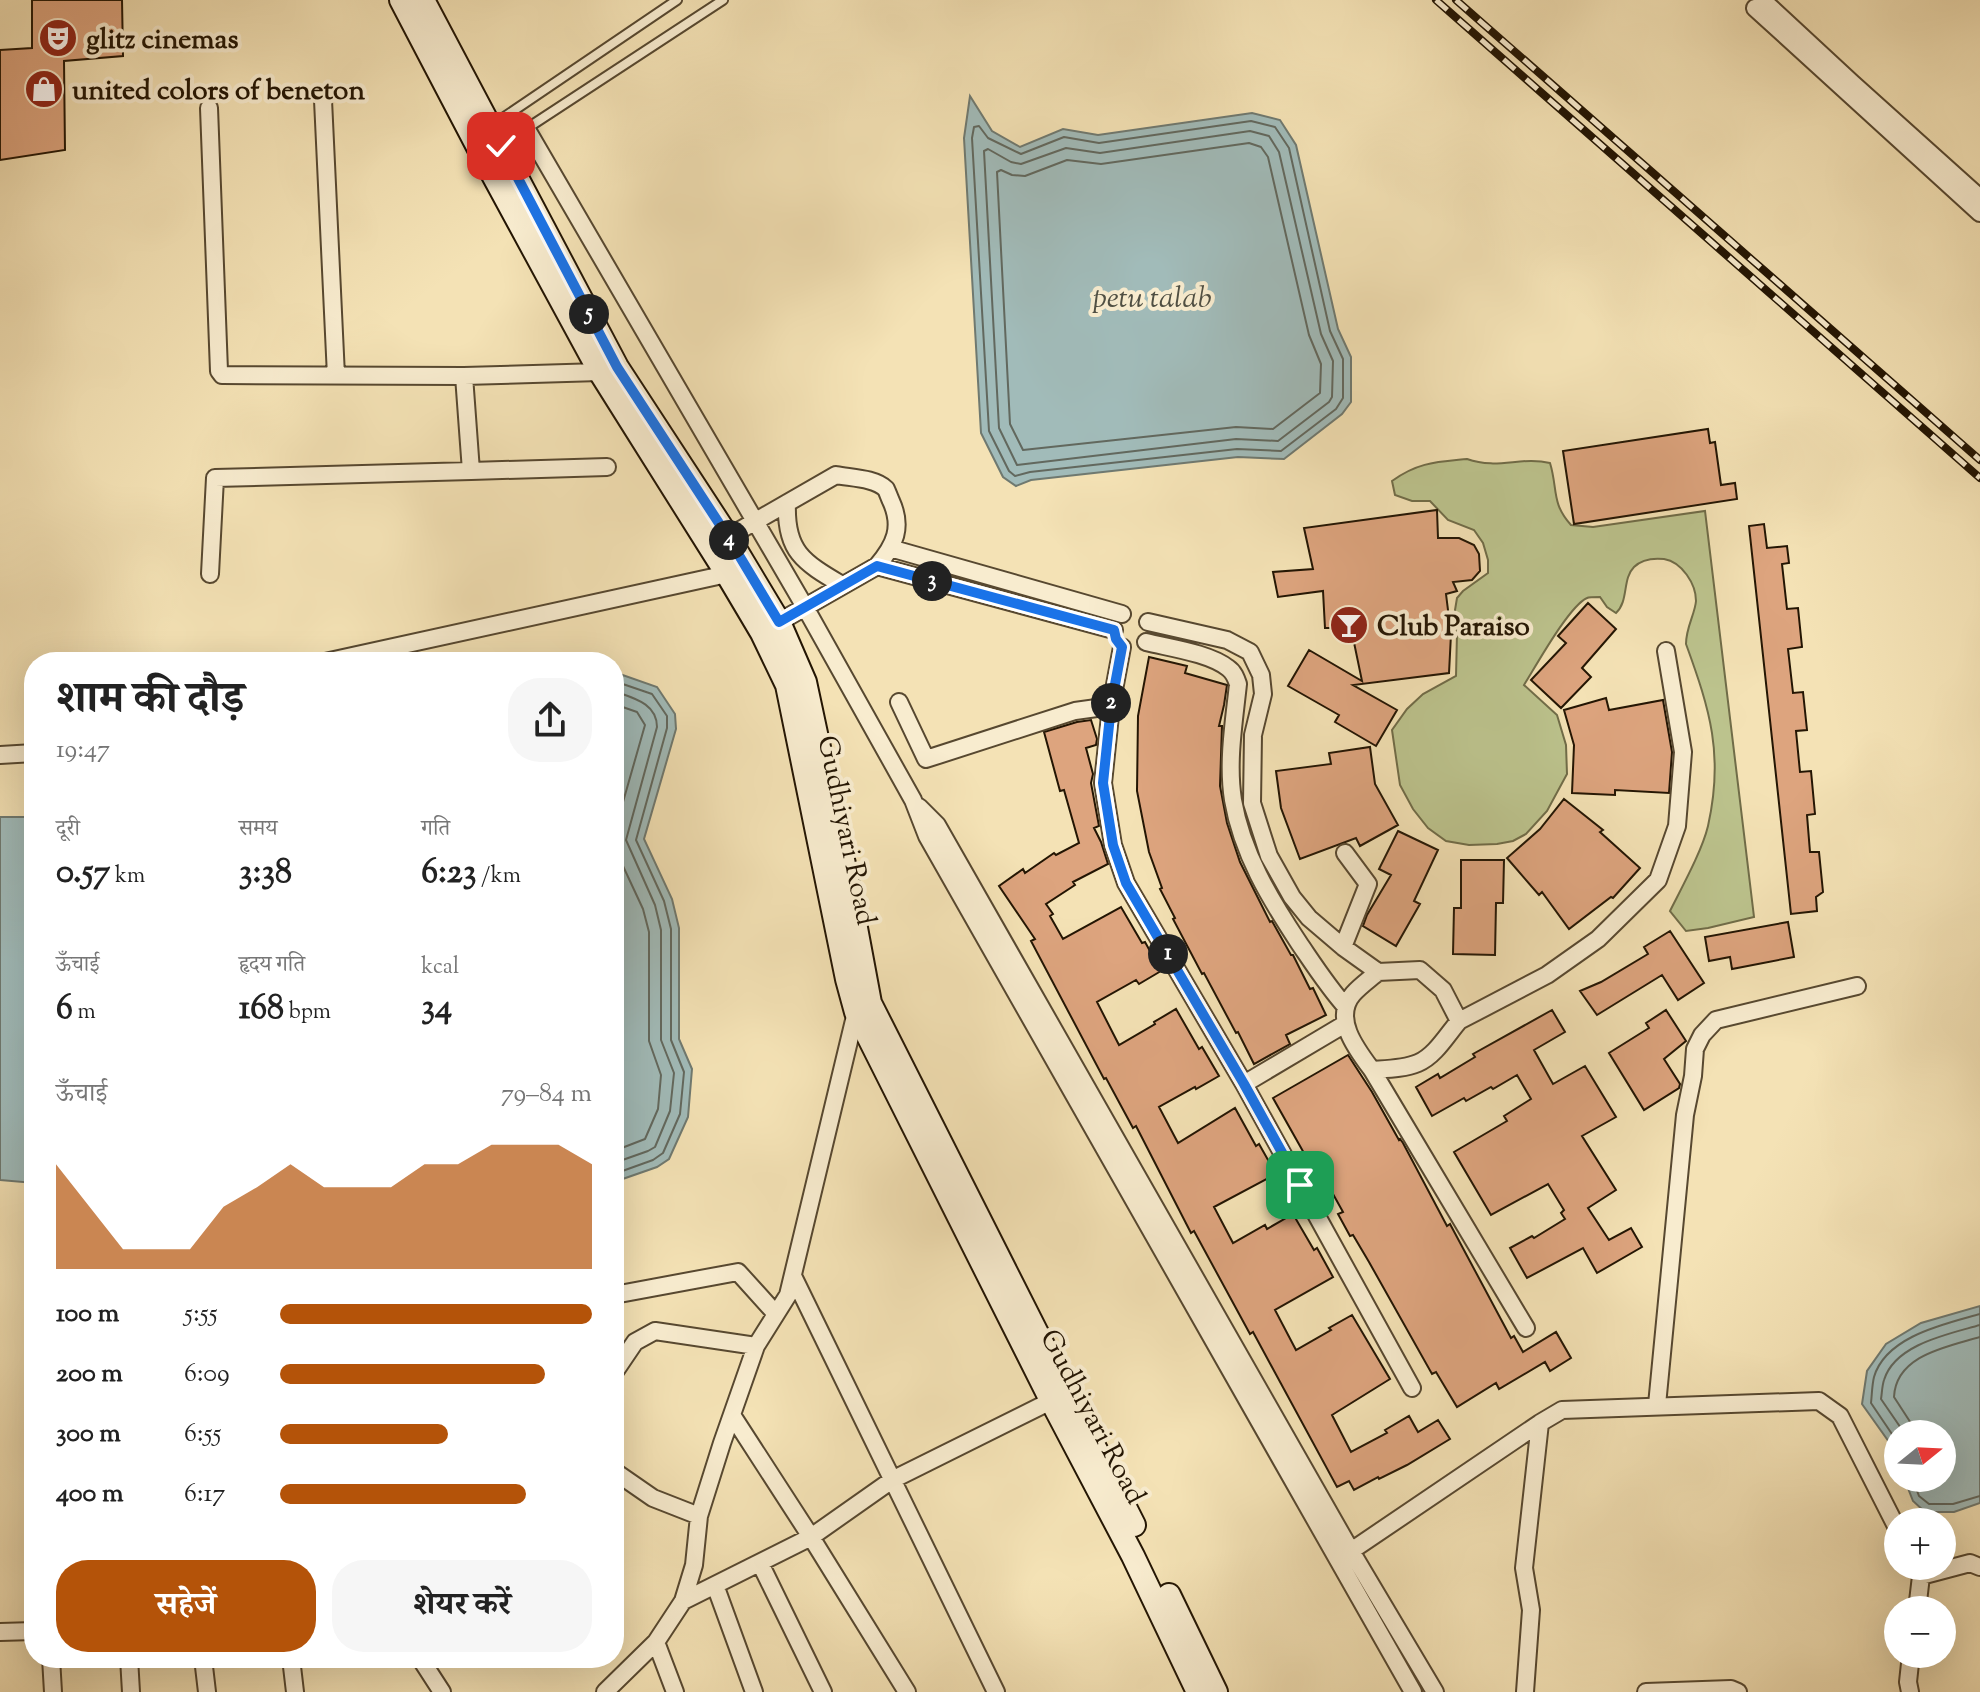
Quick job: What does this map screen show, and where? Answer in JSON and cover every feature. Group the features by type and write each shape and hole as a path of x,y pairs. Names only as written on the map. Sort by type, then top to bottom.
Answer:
{"street":[{"name":"Gudhiyari Road","path":"401,0 600,372 762,633 787,685 847,979 1059,1398 1216,1692"},
{"name":"Gudhiyari Road","path":"423,0 617,367 728,537 779,622 805,682 845,869 863,1008"},
{"path":"1980,198 1769,6 1755,8 1980,213"},
{"path":"323,100 336,376"},
{"path":"209,108 219,371 222,375 464,376 600,372"},
{"path":"526,128 805,607 913,800 927,836 1413,1692"},
{"path":"464,376 471,471"},
{"path":"210,574 215,478 607,467"},
{"path":"728,537 836,475 873,482 887,490 896,512 898,529 890,548 877,566 779,622"},
{"path":"787,503 786,524 793,545 808,563 842,585"},
{"path":"890,548 1122,614 1131,613 1148,622 1227,640 1250,652 1261,675 1263,694 1253,735 1252,803 1269,856 1292,897 1309,918 1378,972"},
{"path":"877,566 1114,630"},
{"path":"371,652 727,574"},
{"path":"1122,614 1116,620 1114,630 1122,647 1138,648 1146,642 1150,632 1148,622"},
{"path":"1146,642 1210,658 1229,668 1236,676 1238,684 1231,760 1233,800 1252,863 1275,907 1346,1015 1355,1047 1372,1070 1526,1328"},
{"path":"1122,647 1111,706 1103,783 1113,845 1126,883 1244,1084 1412,1388"},
{"path":"1372,1070 1420,1063 1459,1021 1547,975 1598,939 1658,880 1677,826 1683,752 1666,651"},
{"path":"899,702 926,759 1075,711 1111,706"},
{"path":"0,755 24,754"},
{"path":"913,800 937,825 1351,1551 1435,1692"},
{"path":"1343,947 1368,884 1345,853"},
{"path":"1252,863 1269,856"},
{"path":"1244,1084 1346,1015 1351,995 1378,972 1420,970 1443,990 1459,1021"},
{"path":"1657,1405 1685,1115 1695,1049 1702,1035 1716,1020 1857,986"},
{"path":"605,1692 656,1642 683,1601 694,1565 699,1516 732,1415 756,1346 788,1295 863,1008"},
{"path":"624,1293 738,1272 776,1314"},
{"path":"793,1276 996,1692"},
{"path":"624,1358 635,1342 655,1331 756,1346"},
{"name":"Gudhiyari Road","path":"1059,1398 1198,1692"},
{"path":"683,1601 811,1537 892,1480 1059,1398"},
{"path":"1351,1551 1562,1410 1819,1401 1840,1416 1887,1508"},
{"path":"732,1415 907,1692"},
{"path":"1525,1692 1531,1610 1524,1568 1540,1423"},
{"path":"624,1478 653,1498 699,1516"},
{"path":"760,1563 823,1692"},
{"path":"1956,1565 1970,1563 1980,1567"},
{"path":"715,1585 754,1692"},
{"path":"0,1632 24,1631"},
{"path":"656,1642 675,1692"},
{"path":"52,1668 53,1692"},
{"path":"130,1668 131,1692"},
{"path":"204,1668 207,1692"},
{"path":"292,1668 295,1692"},
{"path":"426,1668 442,1692"},
{"path":"1910,1668 1910,1692"},
{"path":"1646,1692 1731,1689 1738,1692"}],"lane":[{"path":"496,136 677,0"},
{"path":"496,136 526,128 723,0"}],"green space":[{"path":"1467,459 1489,463 1550,463 1560,510 1571,525 1593,527 1705,511 1754,917 1686,931 1670,911 1705,836 1715,777 1708,712 1686,644 1695,594 1687,575 1671,561 1648,560 1634,567 1628,578 1623,602 1616,613 1600,597 1588,598 1580,603 1562,624 1524,685 1557,715 1566,745 1567,774 1547,811 1526,834 1497,844 1469,845 1446,841 1428,828 1413,809 1400,785 1392,730 1423,694 1456,676 1457,598 1488,573 1488,560 1483,543 1474,530 1448,520 1430,501 1412,501 1395,495 1392,481 1419,466"}],"water":[{"name":"petu talab","path":"970,96 992,131 1020,147 1063,129 1098,135 1252,113 1280,120 1296,145 1338,329 1351,357 1351,402 1342,414 1284,459 1238,457 1031,480 1016,486 1003,477 981,433 964,138"},
{"path":"624,675 657,687 675,714 676,729 644,839 672,899 679,928 679,1039 692,1069 688,1117 669,1159 657,1167 624,1179"},
{"path":"0,817 24,817 24,1182 0,1180"},
{"path":"1980,1306 1980,1503 1956,1511 1956,1508 1921,1508 1909,1492 1956,1492 1956,1420 1884,1420 1884,1435 1862,1404 1867,1371 1886,1344 1921,1323"}],"building":[{"path":"32,0 122,0 123,56 64,61 65,150 0,160 0,50 32,48"},
{"path":"1708,429 1710,443 1715,442 1721,485 1735,483 1737,499 1574,524 1563,451"},
{"path":"1437,510 1438,538 1459,538 1474,545 1479,554 1480,571 1472,580 1453,582 1457,591 1446,594 1451,634 1449,673 1353,685 1397,710 1376,746 1335,722 1339,715 1288,686 1309,650 1362,681 1351,628 1325,628 1323,591 1278,597 1273,572 1313,569 1304,528"},
{"path":"1764,524 1767,548 1787,546 1789,563 1782,564 1787,609 1798,608 1802,647 1788,649 1793,693 1803,692 1807,730 1796,731 1800,772 1811,771 1815,814 1807,815 1810,852 1819,852 1823,892 1816,897 1817,911 1791,914 1749,526"},
{"path":"1588,603 1616,629 1582,668 1591,677 1561,708 1531,680 1566,643 1558,636"},
{"path":"1149,657 1187,666 1185,673 1227,685 1219,726 1222,726 1220,786 1227,823 1240,862 1270,922 1293,955 1310,989 1313,988 1326,1015 1286,1035 1290,1044 1254,1064 1173,919 1149,852 1137,791 1138,716"},
{"path":"1606,698 1609,710 1663,700 1672,752 1669,793 1615,790 1615,795 1572,793 1574,745 1564,710"},
{"path":"1091,720 1096,745 1086,748 1093,774 1091,783 1099,826 1094,828 1108,864 1073,882 1075,885 1046,904 1053,914 1050,916 1063,939 1121,907 1161,971 1139,984 1136,980 1097,1002 1119,1045 1176,1009 1219,1076 1159,1107 1178,1143 1235,1108 1276,1174 1214,1207 1233,1243 1293,1214 1314,1250 1317,1248 1333,1277 1275,1310 1296,1350 1352,1315 1390,1379 1332,1415 1351,1452 1387,1433 1385,1430 1409,1416 1418,1432 1438,1420 1450,1439 1407,1465 1354,1490 1349,1481 1337,1487 1253,1332 1250,1334 1194,1231 1191,1233 1136,1126 1133,1128 1104,1079 1031,941 1035,939 999,886 1023,869 1025,873 1054,853 1056,855 1079,843 1064,790 1060,791 1044,732"},
{"path":"1370,747 1375,784 1398,825 1360,846 1356,838 1300,859 1281,808 1276,771 1331,764 1329,753"},
{"path":"1564,799 1603,830 1600,832 1640,868 1613,898 1569,929 1542,892 1539,895 1507,858 1540,829"},
{"path":"1398,831 1438,850 1414,901 1420,904 1396,946 1363,926 1391,875 1379,869"},
{"path":"1461,860 1504,860 1503,903 1496,903 1495,955 1453,954 1454,908 1461,908"},
{"path":"1788,922 1794,957 1732,969 1730,957 1709,961 1705,937"},
{"path":"1670,931 1704,983 1678,1000 1662,975 1597,1015 1580,991 1648,954 1644,947"},
{"path":"1552,1010 1565,1032 1534,1050 1553,1084 1585,1066 1616,1117 1582,1136 1616,1190 1588,1208 1609,1240 1631,1228 1642,1247 1597,1273 1583,1248 1527,1278 1510,1248 1565,1219 1561,1213 1564,1210 1548,1184 1491,1215 1454,1152 1507,1121 1504,1116 1531,1099 1517,1075 1432,1116 1416,1087 1438,1074 1440,1078 1475,1057 1473,1054"},
{"path":"1666,1010 1686,1041 1664,1059 1680,1084 1679,1088 1644,1110 1609,1053 1649,1028 1646,1023"},
{"path":"1348,1055 1403,1143 1447,1226 1450,1224 1511,1338 1514,1336 1523,1352 1556,1332 1571,1358 1550,1371 1545,1362 1499,1389 1496,1383 1457,1407 1436,1372 1432,1374 1353,1235 1350,1236 1338,1214 1343,1212 1323,1176 1318,1178 1273,1098"}],"railway":[{"path":"1436,0 1980,478"},
{"path":"1456,0 1980,460"}],"place":[{"name":"glitz cinemas","path":"58,38"},
{"name":"united colors of beneton","path":"44,89"},
{"name":"Club Paraiso","path":"1349,625"}],"route":[{"path":"501,146 617,367 728,537 779,622 877,566 1114,630 1122,647 1111,706 1103,783 1113,845 1126,883 1300,1185"}]}
